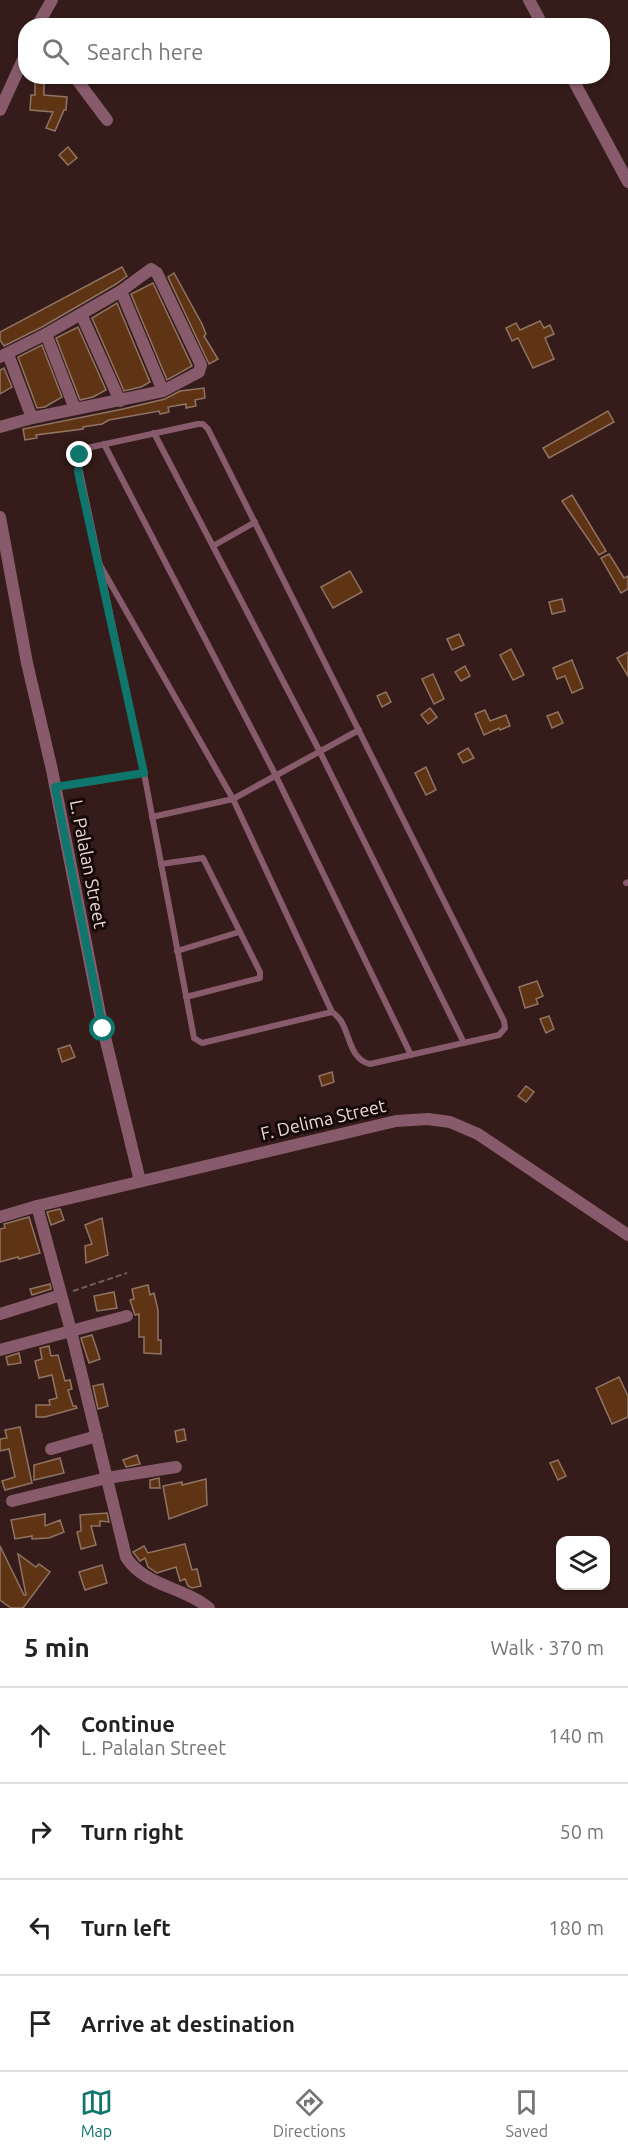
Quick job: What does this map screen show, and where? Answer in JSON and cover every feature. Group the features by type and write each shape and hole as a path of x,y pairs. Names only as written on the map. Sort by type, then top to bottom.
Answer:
{"street":[{"path":"42,18 52,0"},
{"path":"529,0 539,18"},
{"path":"0,110 18,71"},
{"path":"81,84 108,120"},
{"path":"575,84 628,182"},
{"path":"0,427 32,418 163,391 199,372 201,365 154,270 147,270 121,291 4,356 32,418"},
{"path":"121,291 163,391"},
{"path":"81,314 120,401"},
{"path":"46,334 75,409"},
{"name":"L. Palalan Street","path":"0,518 27,663 55,787 103,1029 140,1181"},
{"name":"F. Delima Street","path":"0,1217 140,1181 396,1121 428,1119 450,1122 478,1134 628,1235"},
{"path":"37,1206 71,1331 124,1549 131,1565 148,1578 200,1601 209,1608"},
{"path":"0,1314 61,1295"},
{"path":"0,1350 127,1316"},
{"path":"51,1449 97,1436"},
{"path":"12,1501 107,1478 176,1467"}],"lane":[{"path":"97,559 233,799 332,1012 340,1019 361,1062 370,1065 499,1035 505,1028 504,1021 208,429 203,424 198,424 87,448 80,455 78,462 97,559 144,773 194,1038 202,1043 332,1012"},
{"path":"154,434 320,752 464,1043"},
{"path":"104,444 276,776 411,1055"},
{"path":"213,546 255,522"},
{"path":"152,817 233,799 359,730"},
{"path":"55,787 144,773"},
{"path":"161,864 203,858 259,967 260,978 186,997"},
{"path":"177,951 239,932"}],"path":[{"path":"61,1295 128,1273"}],"building":[{"path":"35,84 44,84 44,95 67,97 66,110 55,131 46,128 53,112 30,110 31,95 35,95"},
{"path":"68,147 77,158 68,165 59,155"},
{"path":"122,267 127,276 116,284 4,346 0,340 0,332"},
{"path":"174,273 202,324 206,334 204,336 218,359 209,364 168,277"},
{"path":"153,283 192,366 167,380 131,294"},
{"path":"117,303 150,382 124,391 92,318"},
{"path":"540,321 544,328 550,325 554,334 545,338 554,359 533,368 518,338 512,341 506,328 516,323 520,330"},
{"path":"78,327 106,390 93,397 80,400 56,338"},
{"path":"42,345 62,397 45,407 37,408 18,357"},
{"path":"4,368 12,387 0,394 0,370"},
{"path":"204,388 205,398 195,400 196,406 186,408 186,404 168,407 169,412 160,414 159,411 109,420 102,424 83,427 83,429 36,435 37,438 25,440 23,429 123,409 165,399 180,391"},
{"path":"608,411 614,422 549,458 543,448"},
{"path":"572,495 606,551 599,555 562,501"},
{"path":"609,554 624,578 628,576 628,589 621,593 601,558"},
{"path":"350,571 362,592 333,608 321,587"},
{"path":"562,599 565,611 552,614 549,602"},
{"path":"459,634 464,645 452,650 447,639"},
{"path":"511,649 524,675 513,680 500,655"},
{"path":"628,652 628,676 617,658"},
{"path":"572,660 583,688 572,693 565,676 557,679 553,668"},
{"path":"465,666 470,676 461,681 455,672"},
{"path":"433,674 444,699 434,704 422,679"},
{"path":"386,692 391,702 382,707 377,696"},
{"path":"430,708 437,717 428,724 421,715"},
{"path":"485,710 490,721 506,715 510,726 484,735 475,714"},
{"path":"558,712 563,723 552,728 547,716"},
{"path":"468,748 474,758 463,763 458,754"},
{"path":"426,767 436,790 426,795 415,773"},
{"path":"537,981 543,996 536,999 538,1004 525,1008 519,987"},
{"path":"549,1016 554,1029 546,1033 540,1019"},
{"path":"70,1045 75,1057 62,1062 58,1049"},
{"path":"332,1072 334,1082 322,1086 319,1076"},
{"path":"526,1086 534,1092 526,1102 518,1096"},
{"path":"60,1209 64,1220 51,1225 47,1212"},
{"path":"29,1217 40,1253 0,1262 0,1229 5,1228 4,1224"},
{"path":"102,1218 108,1255 86,1263 85,1246 92,1244 85,1225"},
{"path":"50,1284 51,1289 32,1295 30,1289"},
{"path":"148,1285 150,1295 154,1293 158,1310 158,1340 161,1340 161,1354 144,1353 144,1337 139,1337 139,1314 135,1315 130,1300 134,1299 132,1289"},
{"path":"114,1292 117,1308 97,1311 94,1296"},
{"path":"92,1335 100,1359 89,1363 81,1338"},
{"path":"49,1346 51,1356 58,1355 65,1381 70,1380 72,1389 68,1390 73,1406 77,1408 45,1417 36,1417 36,1405 50,1405 49,1400 57,1398 52,1375 39,1378 35,1361 42,1359 40,1348"},
{"path":"19,1353 21,1363 8,1365 6,1357"},
{"path":"619,1377 628,1396 628,1417 612,1424 596,1388"},
{"path":"103,1384 108,1406 98,1409 93,1386"},
{"path":"20,1427 32,1483 5,1490 2,1481 15,1477 9,1449 0,1451 0,1439 7,1438 5,1430"},
{"path":"184,1429 186,1440 177,1442 175,1431"},
{"path":"137,1455 140,1464 126,1467 123,1460"},
{"path":"60,1458 64,1473 34,1480 34,1465"},
{"path":"558,1460 566,1476 558,1480 550,1463"},
{"path":"159,1478 160,1488 150,1488 150,1480"},
{"path":"206,1479 207,1505 169,1519 163,1486 182,1482 182,1485"},
{"path":"107,1513 109,1522 100,1521 100,1526 91,1526 96,1545 81,1549 77,1532 81,1531 80,1515"},
{"path":"45,1514 45,1526 60,1520 64,1532 49,1538 32,1539 32,1536 15,1539 11,1520"},
{"path":"185,1544 192,1570 197,1569 201,1586 192,1588 188,1586 185,1579 180,1581 176,1567 157,1573 148,1567 145,1558 140,1561 133,1552 144,1546 148,1553"},
{"path":"0,1546 24,1595 26,1595 18,1554 36,1567 39,1564 50,1572 23,1608 11,1608 0,1600"},
{"path":"102,1565 107,1583 85,1590 79,1572"}],"route":[{"path":"80,455 78,472 144,773 55,787 103,1029"}]}
